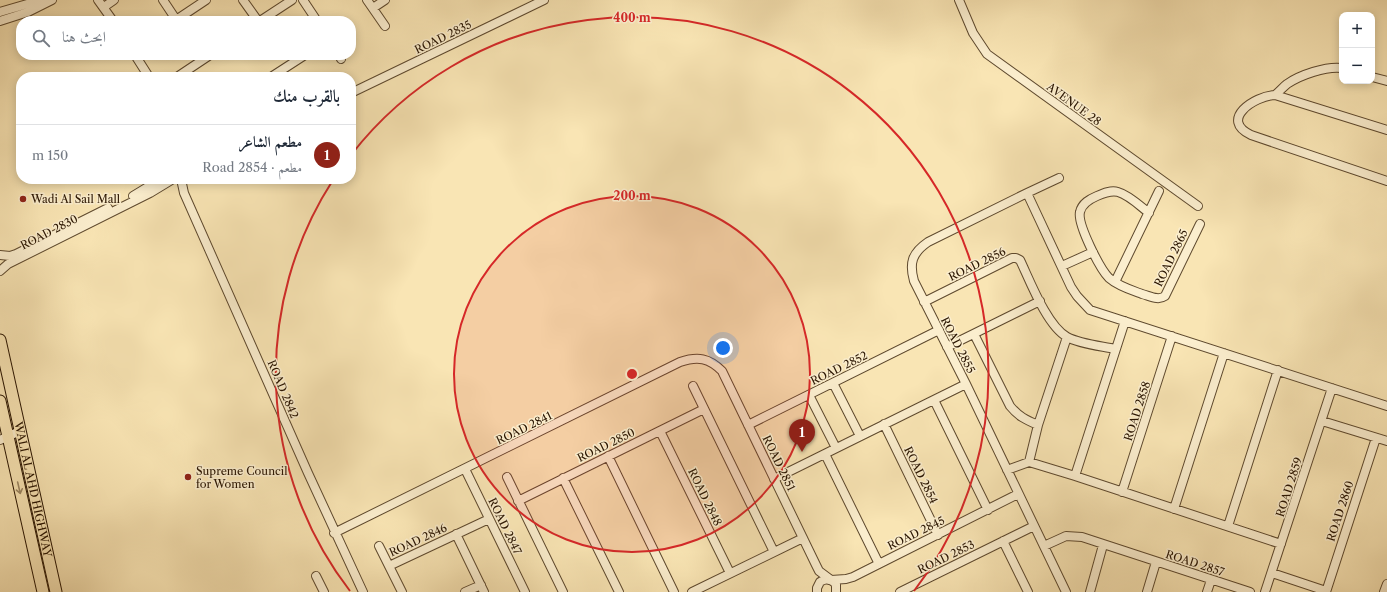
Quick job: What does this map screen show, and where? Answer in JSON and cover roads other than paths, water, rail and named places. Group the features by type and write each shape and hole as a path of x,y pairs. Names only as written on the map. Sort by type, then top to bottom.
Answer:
{"main road":[{"name":"WALI AL AHD HIGHWAY","path":"0,340 56,592"},
{"name":"WALI AL AHD HIGHWAY","path":"0,404 3,434 14,462 43,592"},
{"path":"0,449 8,454 14,462"}],"street":[{"path":"26,9 41,0"},
{"path":"3,16 52,0"},
{"path":"98,0 110,16"},
{"path":"104,7 114,0"},
{"path":"163,0 173,16"},
{"path":"182,16 206,0"},
{"path":"243,0 255,16"},
{"path":"267,16 292,0"},
{"path":"303,0 314,16"},
{"path":"367,0 385,26"},
{"path":"373,8 385,0"},
{"name":"ROAD 2835","path":"356,91 544,0"},
{"name":"AVENUE 28","path":"959,0 974,33 987,54 1198,206"},
{"path":"138,60 146,72"},
{"path":"183,72 197,60"},
{"path":"279,72 297,60"},
{"path":"1275,95 1286,85 1306,75 1327,68 1339,68"},
{"path":"1375,78 1387,82"},
{"path":"1387,130 1275,95 1258,98 1242,109 1239,115 1241,128 1245,132 1387,181"},
{"name":"ROAD 2855","path":"1059,178 928,242 919,248 912,264 911,271 924,302 966,384 1066,592"},
{"name":"ROAD 2830","path":"0,255 10,256 16,254 136,195 153,184"},
{"name":"ROAD 2830","path":"0,271 8,264 150,193 164,184"},
{"name":"ROAD 2842","path":"176,184 184,193"},
{"name":"ROAD 2842","path":"182,184 184,193 334,532 363,592"},
{"name":"ROAD 2865","path":"1149,213 1125,195 1114,191 1095,197 1086,202 1080,212 1080,221 1093,252 1102,269 1110,278 1133,291 1157,298 1162,298 1165,296 1200,224"},
{"path":"1115,282 1159,191"},
{"path":"1027,193 1077,296 1090,310 1125,320 1387,406"},
{"path":"1062,266 1093,252"},
{"name":"ROAD 2856","path":"924,302 1016,258 1020,260 1050,320 1058,330 1067,337 1115,349"},
{"path":"947,347 1040,301"},
{"path":"1075,476 1125,320"},
{"name":"ROAD 2852","path":"748,425 939,330"},
{"path":"974,334 1010,406 1022,418 1038,425"},
{"name":"ROAD 2858","path":"1122,492 1172,336"},
{"path":"1030,462 1038,425 1067,337"},
{"path":"1174,509 1224,353"},
{"name":"ROAD 2841","path":"334,532 689,359 698,358 707,360 716,365 722,371"},
{"path":"1228,526 1278,370"},
{"name":"ROAD 2851","path":"722,371 819,571 836,584 836,591"},
{"path":"833,383 860,436"},
{"path":"774,479 966,384"},
{"path":"693,386 774,552"},
{"name":"ROAD 2859","path":"1265,592 1332,388"},
{"path":"809,395 836,448"},
{"path":"934,400 988,510"},
{"name":"ROAD 2850","path":"518,501 704,409"},
{"path":"1322,421 1387,441"},
{"name":"ROAD 2854","path":"884,424 938,535"},
{"path":"3,434 20,427"},
{"name":"ROAD 2848","path":"660,431 730,573"},
{"name":"ROAD 2860","path":"1326,592 1376,438"},
{"path":"825,454 879,564"},
{"path":"608,456 674,592"},
{"path":"1007,470 1030,462 1281,544"},
{"name":"ROAD 2847","path":"465,469 488,519 525,592"},
{"path":"507,477 563,592"},
{"path":"563,478 619,592"},
{"name":"ROAD 2845","path":"836,591 853,577 1018,494"},
{"name":"ROAD 2846","path":"389,566 488,519"},
{"name":"ROAD 2853","path":"900,592 1034,526"},
{"name":"ROAD 2846","path":"456,534 482,588 465,592"},
{"name":"ROAD 2857","path":"1044,546 1066,536 1074,536 1250,592"},
{"path":"692,592 803,538"},
{"path":"1003,541 1028,592"},
{"path":"1090,592 1103,545"},
{"path":"379,546 402,592"},
{"name":"ROAD 2857","path":"1147,592 1156,562"},
{"name":"ROAD 2851","path":"816,565 819,578 817,589"},
{"path":"1272,573 1326,592"},
{"path":"316,576 324,592"},
{"name":"ROAD 2845","path":"817,589 822,580 838,580 853,577"},
{"path":"1207,592 1211,580"},
{"path":"1384,592 1387,584"}],"place":[{"name":"Wadi Al Sail Mall","path":"23,199"},
{"name":"مطعم الشاعر","path":"802,452"},
{"name":"Supreme Council for Women","path":"188,477"}]}
